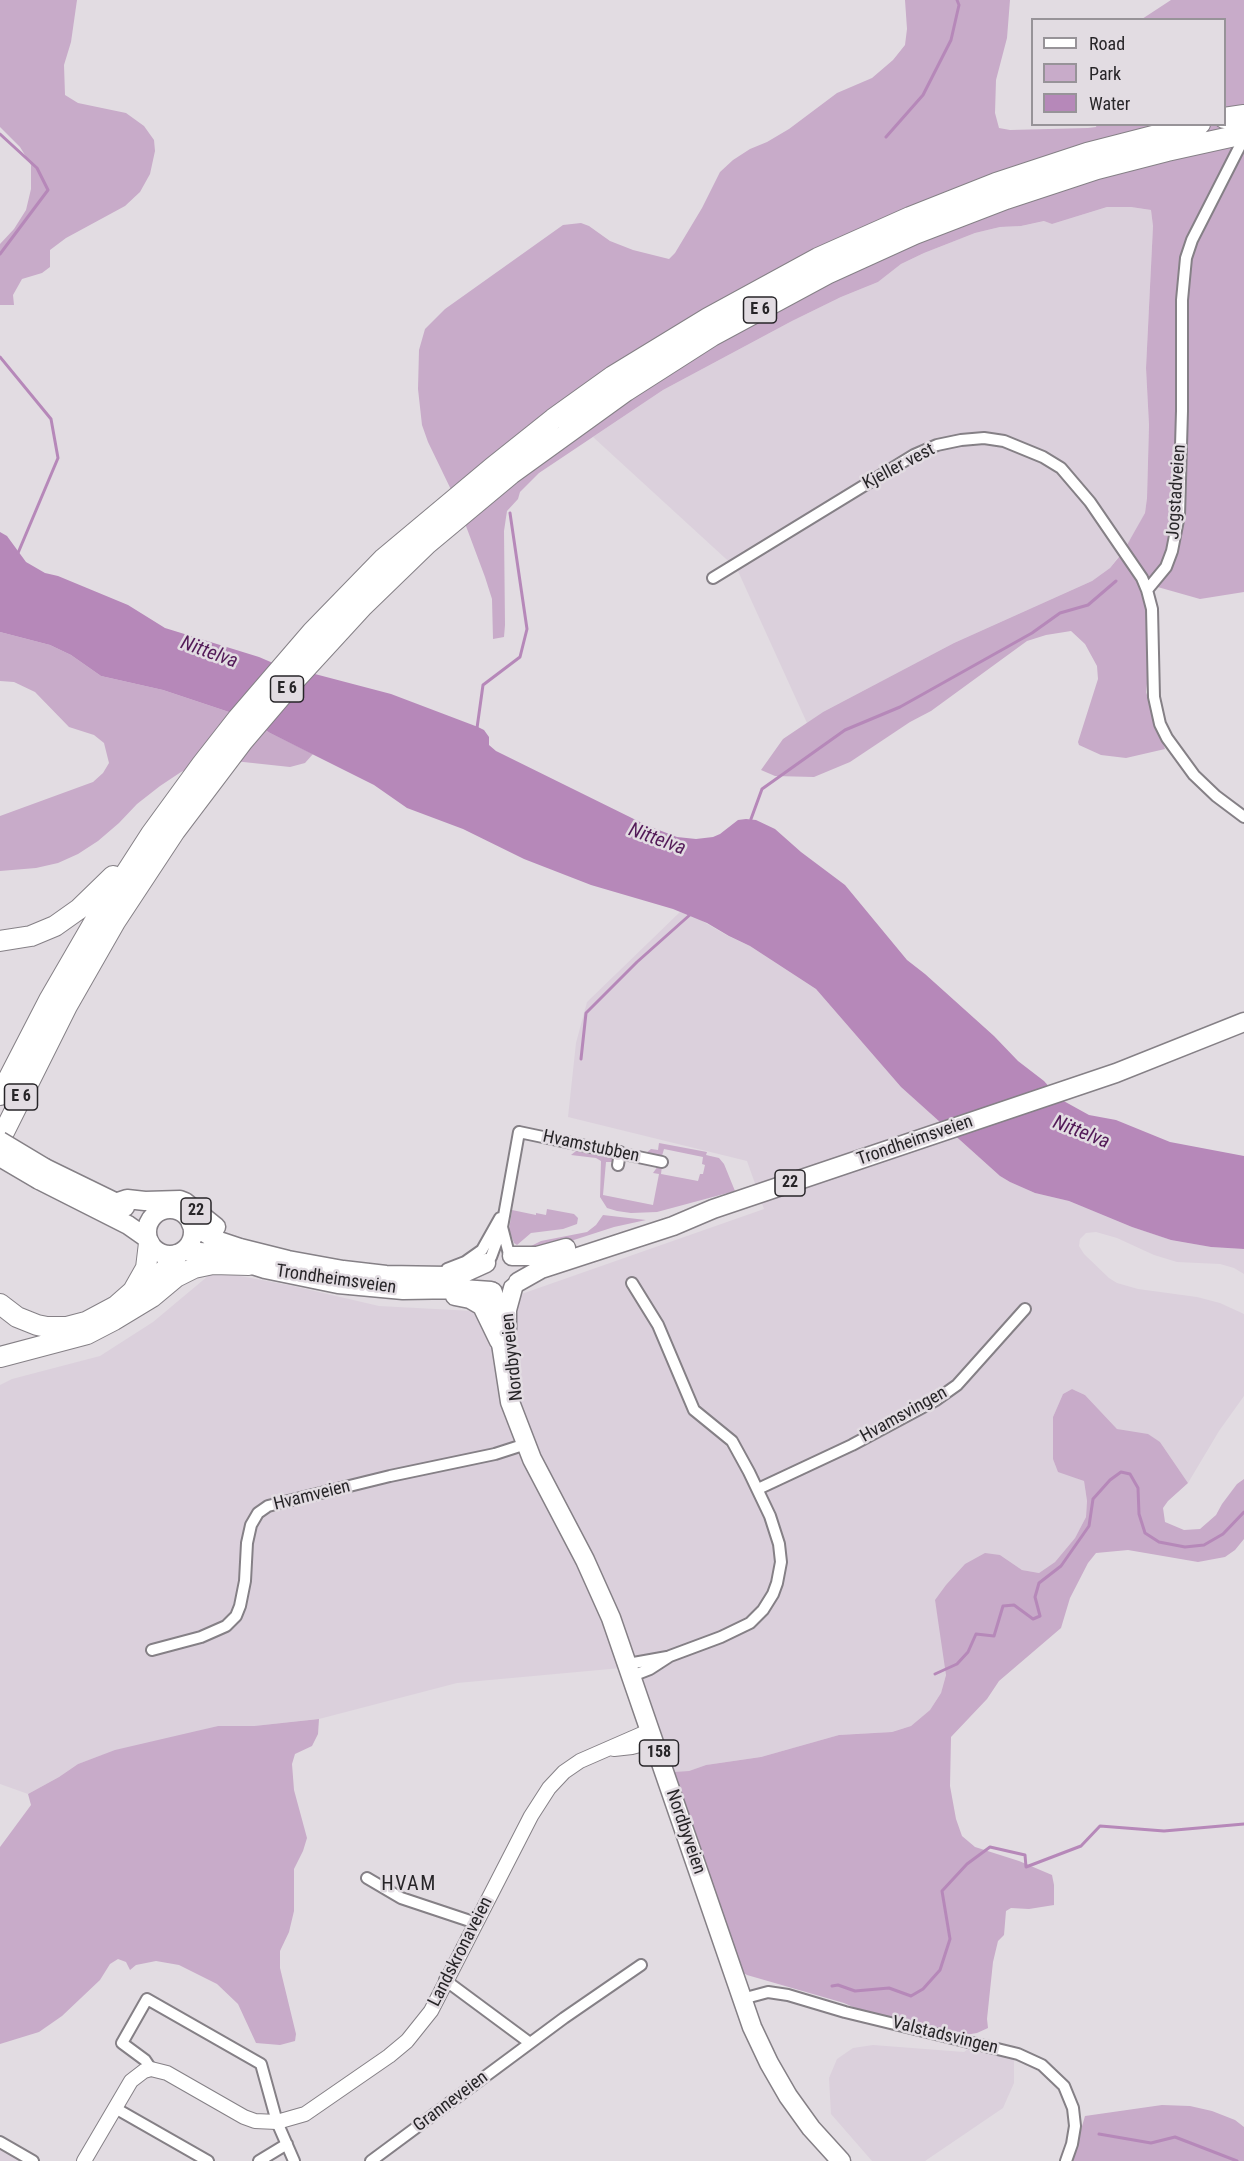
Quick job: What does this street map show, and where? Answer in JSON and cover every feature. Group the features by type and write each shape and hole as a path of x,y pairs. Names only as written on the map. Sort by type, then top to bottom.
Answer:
{"highway":[{"name":"E 6","path":"354,602 383,559 493,466 613,376 708,318 818,258 910,217 996,183 1087,153 1192,126"},
{"name":"E 6","path":"0,1140 42,1053 115,922 163,850 209,770 283,666 354,602 511,474 626,391 712,336 827,274 915,234 996,202 1235,126"},
{"name":"E 6","path":"0,1095 70,963 110,896 152,834 209,770"},
{"path":"0,941 43,932 67,918 100,890 152,834"},
{"path":"0,1166 42,1053"},
{"path":"0,1304 16,1317 37,1325 67,1327 87,1322 116,1306 133,1291 146,1268 148,1241"},
{"path":"125,1313 146,1293 180,1253"},
{"path":"0,1357 87,1334 152,1297 176,1277 194,1268 213,1264 249,1265"}],"main road":[{"name":"Trondheimsveien","path":"515,1285 541,1269 673,1226 713,1209 1116,1073 1244,1022"},
{"name":"Trondheimsveien","path":"1116,1073 1159,1064 1244,1034"},
{"name":"22","path":"0,1140 42,1174 128,1225 161,1254 180,1253 188,1246 193,1236 191,1224 186,1216 178,1211 138,1210 115,1203 42,1174 0,1157"},
{"name":"22","path":"115,1203 127,1199 180,1200 224,1233 253,1244 267,1256"},
{"name":"Trondheimsveien","path":"180,1253 215,1253 249,1265 338,1284 386,1289 425,1283 464,1273 499,1258 543,1255 648,1222 713,1209"},
{"name":"22","path":"148,1241 148,1224 159,1212"},
{"name":"Trondheimsveien","path":"191,1224 216,1240 267,1256 343,1270 492,1292"},
{"path":"492,1292 484,1278 499,1258 518,1266 515,1285"},
{"name":"22","path":"425,1283 477,1302 487,1312 499,1341"},
{"name":"22","path":"492,1292 505,1292 515,1285"},
{"name":"Nordbyveien","path":"515,1285 507,1310 506,1323 519,1426"},
{"name":"Nordbyveien","path":"492,1292 510,1402 526,1444 594,1580 630,1670 742,1999 761,2046 782,2087 812,2128 841,2161"}],"street":[{"name":"Jogstadveien","path":"1147,590 1166,567 1172,551 1179,515 1182,300 1186,258 1235,126"},
{"name":"Kjeller vest","path":"713,578 914,455 937,445 984,438 1004,441 1023,448 1061,468 1090,501 1142,578 1147,590"},
{"path":"1147,590 1152,609 1155,697 1160,724 1177,754 1194,775 1216,796 1244,817"},
{"name":"Hvamstubben","path":"504,1213 519,1132 662,1162"},
{"path":"618,1165 620,1152"},
{"path":"648,1171 650,1160"},
{"path":"499,1258 504,1213"},
{"path":"425,1283 477,1254 485,1246 504,1213"},
{"path":"499,1258 502,1227"},
{"path":"630,1670 650,1669 670,1656 721,1637 750,1623 763,1610 773,1594 779,1572 780,1553 770,1516 732,1441 694,1410 658,1325 632,1283"},
{"name":"Hvamsvingen","path":"758,1489 852,1445 936,1400 957,1385 1025,1308"},
{"name":"Hvamveien","path":"152,1650 201,1637 226,1626 236,1616 245,1581 247,1543 251,1525 258,1513 268,1506 390,1476 495,1454 526,1444"},
{"name":"Landskronaveien","path":"277,2122 261,2064 147,1999 122,2043 145,2060 151,2069 167,2073 255,2121 277,2122 305,2114 389,2056 407,2041 431,2011 531,1816 549,1788 572,1766 609,1749 632,1747 653,1736"},
{"path":"367,1878 401,1898 476,1923"},
{"name":"Granneveien","path":"371,2161 530,2043 641,1965"},
{"path":"446,1980 530,2043"},
{"name":"Valstadsvingen","path":"742,1999 760,1993 788,1995 844,2012 1018,2054 1042,2065 1064,2086 1073,2109 1076,2126 1066,2161"},
{"path":"84,2161 131,2081 137,2075 151,2069"},
{"path":"115,2109 208,2161"},
{"path":"277,2122 294,2161"},
{"path":"0,2142 33,2161"},
{"path":"259,2161 287,2144"}],"shaded area":[{"path":"1107,207 1151,210 1153,226 1146,368 1149,425 1147,498 1145,513 1134,535 1110,568 1092,581 954,643 823,712 807,723 737,569 593,437 663,390 792,321 878,282 901,264 924,253 975,233 1045,221 1052,224"},
{"path":"680,912 692,915 750,946 816,989 901,1087 1000,1176 1010,1182 1035,1193 1069,1201 1171,1240 1211,1247 1244,1249 1244,1274 1220,1264 1177,1262 1096,1232 1086,1233 1080,1239 1079,1246 1084,1254 1117,1283 1138,1289 1197,1297 1220,1303 1244,1314 1244,1396 1219,1431 1188,1483 1160,1442 1117,1429 1085,1395 1072,1389 1063,1394 1053,1417 1053,1459 1084,1481 1087,1501 1086,1517 1075,1538 1055,1562 1039,1573 1022,1570 1000,1555 935,1600 945,1658 946,1675 941,1693 930,1710 911,1726 892,1732 839,1735 761,1757 706,1765 689,1771 672,1772 632,1667 457,1683 319,1719 254,1726 218,1726 100,1756 78,1764 28,1794 0,1784 0,1385 12,1379 100,1356 153,1322 214,1271 379,1306 473,1311 764,1209 747,1161 568,1117 576,1043 587,1002"},
{"path":"873,2045 964,2052 972,2046 1014,2057 1014,2083 1003,2108 925,2161 872,2161 831,2114 829,2078 837,2059 853,2048"},
{"path":"0,2146 26,2161 0,2161"}],"green space":[{"path":"0,0 77,0 71,42 64,65 65,95 78,103 126,113 144,126 154,140 155,151 150,174 140,192 125,206 66,238 50,250 50,267 42,273 22,279 13,295 14,305 0,305 0,244 14,229 26,210 31,189 31,165 20,147 0,127"},
{"path":"905,0 1010,0 1007,38 996,80 995,113 999,128 1010,130 1096,126 1226,126 1226,18 1144,18 1171,0 1244,0 1244,592 1200,599 1147,584 1150,659 1146,692 1165,749 1126,758 1101,755 1079,745 1098,679 1097,666 1085,644 1071,631 1027,641 931,711 910,722 850,762 814,777 775,776 761,770 783,739 823,712 954,643 1092,581 1110,568 1123,552 1145,513 1147,498 1149,425 1146,368 1153,226 1151,210 1107,207 1052,224 1044,221 975,233 901,264 878,282 792,321 663,390 539,473 520,492 518,499 507,511 504,531 504,637 493,639 492,599 485,577 457,502 422,425 418,389 419,350 425,329 445,309 563,225 581,223 610,241 633,250 669,259 702,208 720,172 750,149 789,129 837,93 872,78 893,60 905,45 907,29"},
{"path":"0,632 50,645 71,655 101,676 163,690 247,718 270,733 313,754 305,763 290,767 234,761 198,765 181,772 160,786 98,841 78,854 58,863 36,868 0,871 0,816 93,782 103,773 109,763 104,743 94,735 69,727 35,692 14,682 0,681"},
{"path":"659,1143 707,1152 706,1155 719,1158 724,1164 735,1191 657,1212 617,1211 607,1208 600,1197 601,1161 596,1158 571,1155 576,1151 614,1159 614,1162 606,1162 603,1195 653,1205 659,1174 653,1173 658,1166 662,1166 661,1174 698,1181 705,1165 702,1164 703,1157 664,1149 662,1156 646,1153 651,1149 658,1150"},
{"path":"547,1209 574,1214 578,1218 577,1224 563,1229 531,1233 517,1245 514,1243 509,1230 512,1210 546,1215"},
{"path":"603,1215 646,1220 614,1227 546,1249 527,1248 541,1241 587,1232"},
{"path":"1072,1389 1085,1395 1117,1429 1148,1434 1160,1442 1188,1483 1163,1508 1165,1522 1184,1530 1200,1529 1216,1515 1237,1484 1244,1479 1244,1539 1225,1557 1198,1562 1128,1550 1096,1553 1088,1563 1070,1598 1061,1628 999,1681 987,1699 951,1737 950,1786 956,1819 962,1836 975,1847 1019,1861 1052,1875 1054,1885 1054,1905 1029,1909 1011,1908 1006,1911 1004,1935 998,1941 993,1962 988,2028 977,2033 959,2036 862,2011 844,2003 747,1975 737,1969 686,1816 682,1795 672,1772 689,1771 706,1765 761,1757 839,1735 892,1732 911,1726 930,1710 941,1693 946,1675 935,1600 946,1585 965,1564 985,1553 1000,1555 1022,1570 1039,1573 1055,1562 1075,1538 1086,1517 1087,1501 1084,1481 1058,1472 1053,1459 1053,1417 1063,1394"},
{"path":"319,1719 318,1734 312,1746 295,1754 292,1764 294,1790 307,1838 294,1869 294,1911 289,1932 280,1951 280,1968 296,2034 295,2041 280,2045 256,2043 238,2004 217,1984 179,1965 156,1961 136,1965 130,1970 126,1962 118,1959 110,1964 100,1980 62,2016 39,2032 0,2044 0,1847 31,1805 28,1794 78,1764 115,1750 218,1726 254,1726"},
{"path":"1162,2105 1190,2106 1235,2120 1244,2127 1244,2161 1061,2161 1080,2133 1085,2116"}],"water":[{"name":"Nittelva","path":"0,532 7,536 26,562 45,573 58,576 128,605 165,628 273,663 391,694 478,727 484,730 489,737 489,745 496,751 646,825 677,837 696,839 713,837 738,820 746,819 756,820 775,829 845,885 907,960 994,1036 1018,1061 1044,1081 1060,1099 1089,1115 1116,1120 1170,1142 1244,1156 1244,1249 1211,1247 1171,1240 1069,1201 1035,1193 1000,1176 901,1087 816,989 750,946 707,923 673,909 591,885 524,859 463,829 407,808 374,785 270,733 247,718 163,690 101,676 71,655 50,645 0,632"}],"waterway":[{"path":"886,137 923,95 951,40 959,5 957,0"},
{"path":"0,134 37,168 48,190 0,254"},
{"path":"0,357 51,419 58,458 18,553"},
{"path":"477,728 483,685 520,657 527,629 510,513"},
{"path":"751,819 762,789 845,730 900,707 1032,633 1060,613 1088,605 1116,581"},
{"path":"581,1059 586,1013 637,962 692,913"},
{"path":"935,1674 957,1664 968,1652 976,1634 994,1636 1003,1606 1014,1605 1033,1619 1040,1616 1035,1597 1039,1583 1061,1566 1089,1526 1093,1499 1110,1480 1121,1472 1130,1474 1138,1488 1139,1514 1145,1533 1159,1542 1185,1547 1204,1545 1223,1534 1244,1512"},
{"path":"832,1986 838,1985 855,1991 889,1988 911,1996 923,1989 940,1970 950,1939 942,1891 967,1864 990,1847 1025,1855 1026,1867 1081,1846 1100,1826 1164,1831 1244,1824"},
{"path":"1099,2134 1151,2143 1175,2137 1237,2161"}],"district":[{"name":"HVAM","path":"409,1885"}]}
